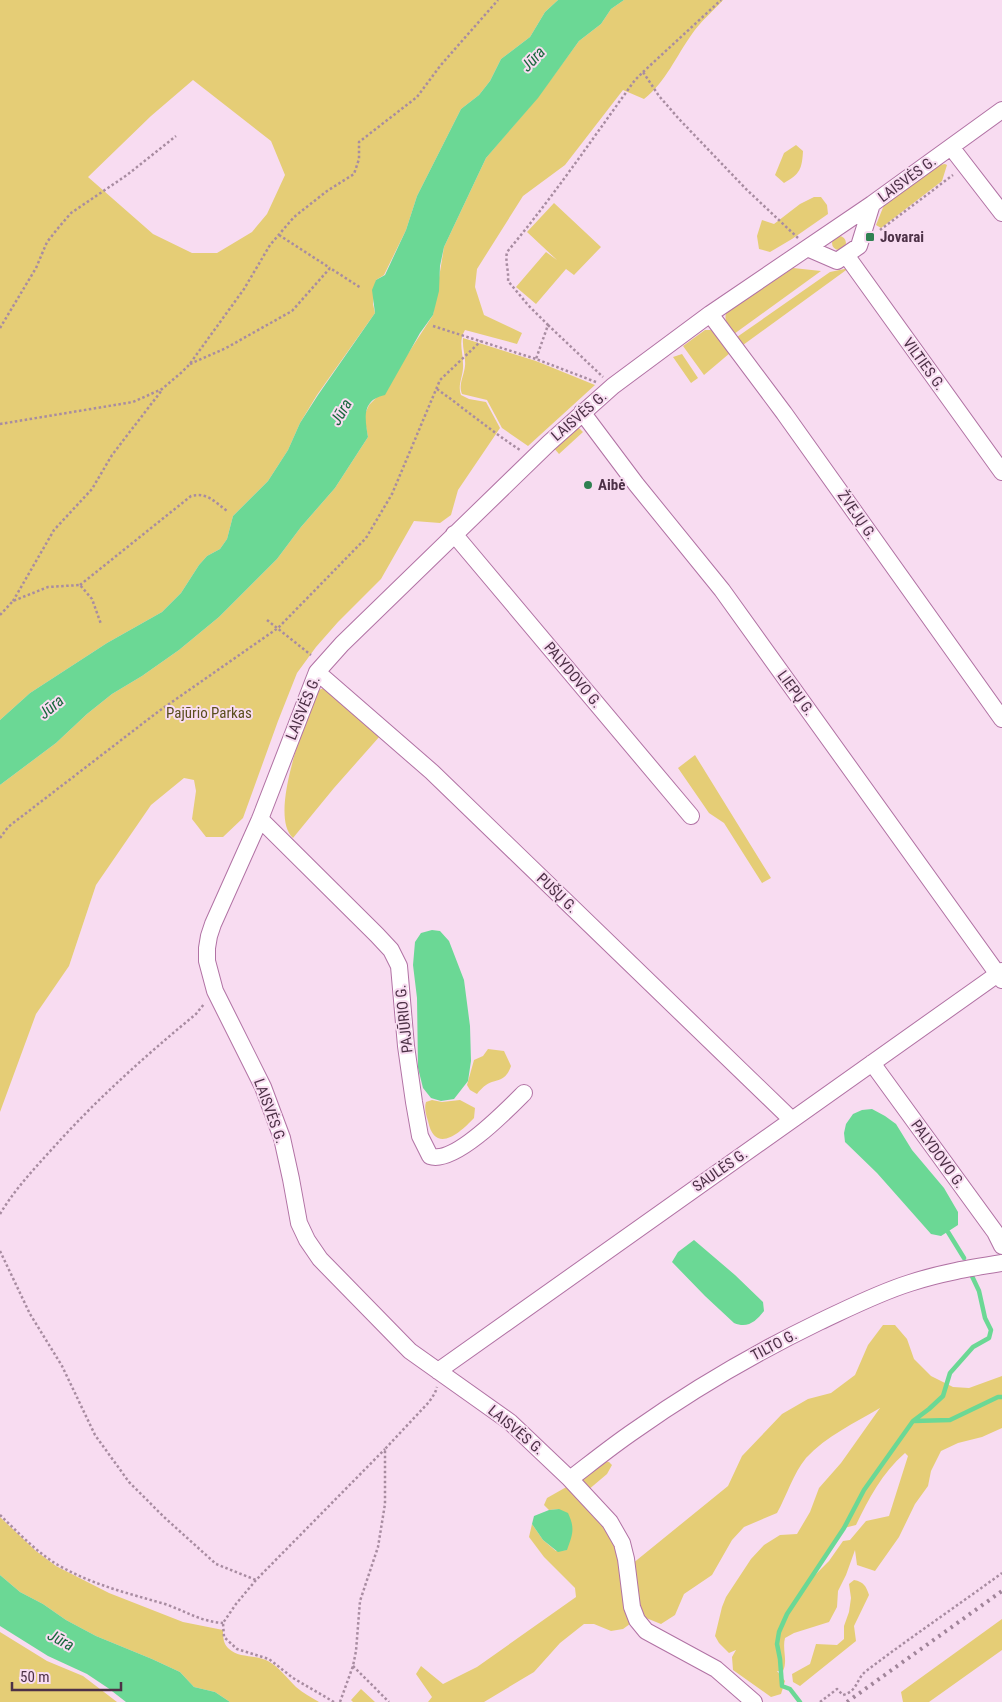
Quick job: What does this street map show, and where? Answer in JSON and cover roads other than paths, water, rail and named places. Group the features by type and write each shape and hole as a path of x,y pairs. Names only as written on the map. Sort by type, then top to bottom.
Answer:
{"street":[{"name":"LAISVĖS G.","path":"754,1702 716,1669 646,1632 637,1620 632,1607 628,1569 622,1543 610,1522 570,1479 510,1422 410,1351 320,1260 306,1240 299,1223 287,1159 263,1087 215,991 207,961 209,936 260,819 320,668 454,534 582,412 613,386 710,314 872,204 1002,110"},
{"path":"951,147 1002,213"},
{"path":"807,248 837,261 853,251 872,204"},
{"name":"VILTIES G.","path":"853,251 1002,472"},
{"name":"ŽVEJŲ G.","path":"710,314 784,413 1002,719"},
{"name":"LIEPŲ G.","path":"582,412 636,484 722,590 1001,975"},
{"name":"PALYDOVO G.","path":"454,534 691,816"},
{"name":"PUŠŲ G.","path":"320,668 432,772 791,1119"},
{"name":"PAJŪRIO G.","path":"260,819 391,950 399,966 406,1046 420,1136 430,1156 440,1157 449,1153 483,1132 524,1093"},
{"name":"SAULĖS G.","path":"438,1371 791,1119 1001,975"},
{"name":"PALYDOVO G.","path":"872,1063 995,1232 1002,1246"},
{"name":"TILTO G.","path":"570,1479 662,1412 751,1357 860,1302 909,1283 946,1273 1002,1263"}],"water":[{"name":"Jūra","path":"558,0 624,0 611,9 601,24 579,41 538,98 486,158 444,247 440,266 439,291 433,315 420,333 385,395 372,401 368,406 366,424 368,437 335,488 301,527 277,559 219,617 179,650 112,694 56,743 0,785 0,720 30,693 107,643 162,612 181,593 207,556 220,549 227,539 233,516 268,481 288,450 300,423 375,313 372,290 376,280 385,275 406,230 417,196 461,109 479,95 490,81 501,59 530,37 545,12"},
{"path":"432,930 440,931 449,941 464,980 470,1026 471,1061 468,1081 454,1099 441,1101 431,1098 423,1088 418,1068 417,998 413,965 415,942 421,933"},
{"path":"872,1109 896,1124 912,1150 944,1188 958,1212 958,1225 941,1236 931,1234 877,1173 845,1142 846,1124 853,1114 862,1110"},
{"path":"694,1240 763,1302 764,1311 755,1321 743,1325 734,1323 672,1262 678,1252"},
{"path":"559,1509 568,1513 572,1523 572,1531 567,1550 558,1552 543,1540 532,1524 534,1516 549,1510"},
{"name":"Jūra","path":"0,1575 20,1592 43,1604 66,1620 96,1636 180,1672 194,1687 215,1692 230,1702 126,1702 87,1674 48,1656 0,1626"}],"waterway":[{"path":"948,1232 964,1258"},
{"path":"800,1702 790,1689 782,1686 777,1644 779,1632 787,1614 844,1528 864,1490 913,1421 943,1396 950,1373 973,1347 989,1338 991,1330 985,1318 979,1291 971,1274"},
{"path":"914,1421 950,1420 998,1397 1002,1397"}],"railway":[{"path":"847,1702 1002,1591"}],"place":[{"name":"Jovarai","path":"870,237"},
{"name":"Aibė","path":"588,485"}],"park label":[{"name":"Pajūrio Parkas","path":"209,713"}]}
